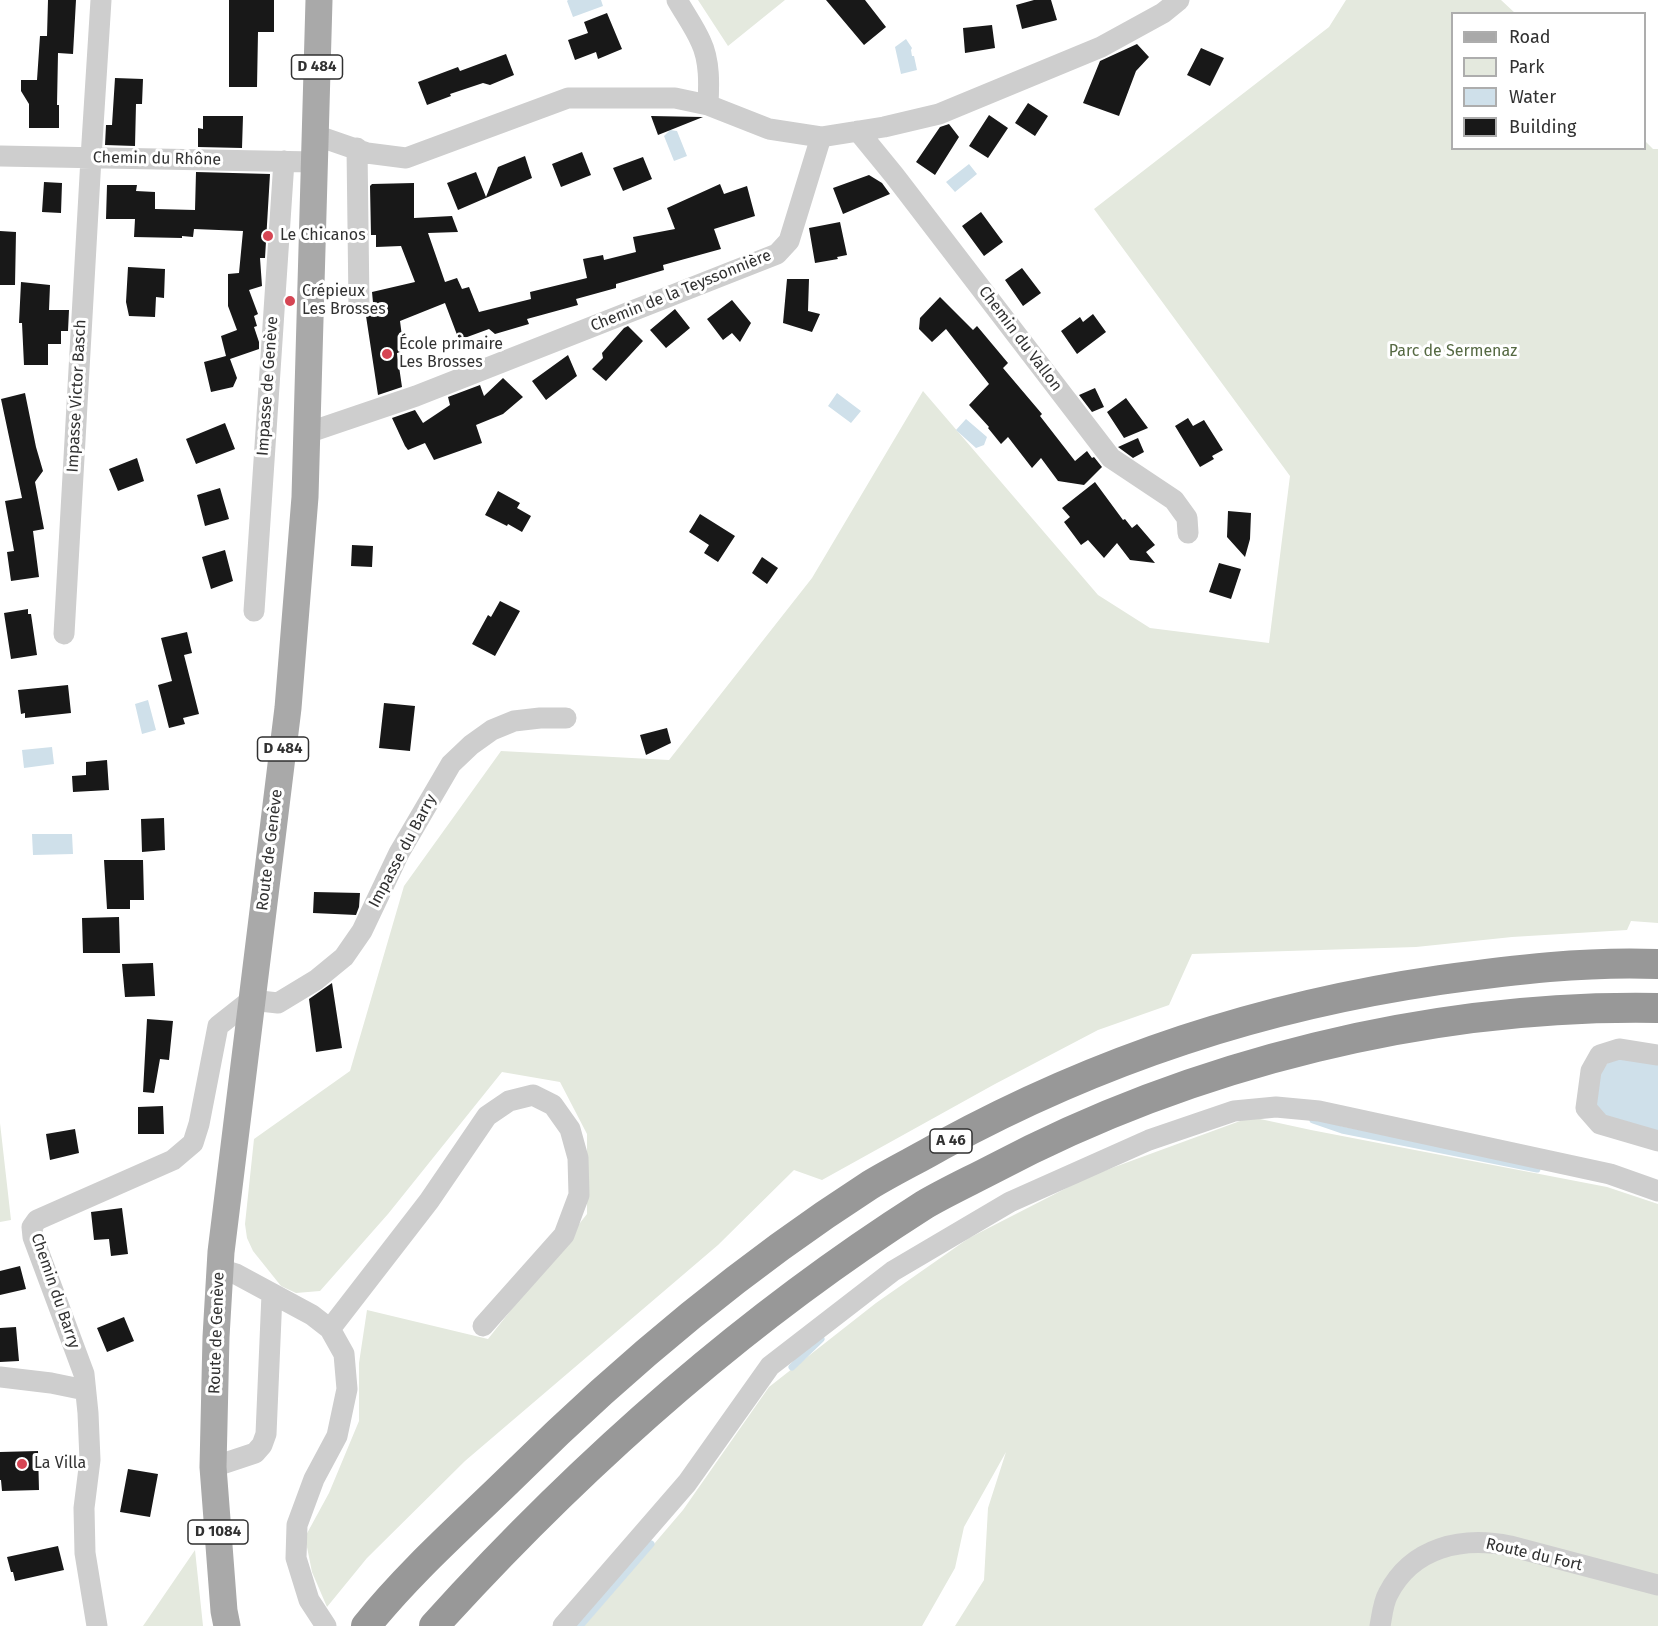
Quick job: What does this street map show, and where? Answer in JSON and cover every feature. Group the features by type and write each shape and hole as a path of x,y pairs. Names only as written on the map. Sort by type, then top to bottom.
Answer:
{"highway":[{"name":"A 46","path":"375,1615 564,1426 672,1331 779,1247 873,1184 989,1120 1115,1063 1223,1027 1312,1004 1381,989 1481,975 1614,963 1658,964"},
{"name":"A 46","path":"434,1626 493,1561 615,1442 727,1346 830,1269 927,1203 1041,1143 1185,1085 1268,1059 1331,1044 1457,1021 1523,1013 1658,1008"}],"main road":[{"name":"Route de Genève","path":"227,1626 213,1467 220,1269 288,708 305,497 319,0"}],"street":[{"name":"Impasse Victor Basch","path":"64,634 101,0"},
{"path":"677,0 702,44 708,67 708,105"},
{"path":"315,135 368,153 406,158 568,98 675,98 708,105 769,129 821,137 884,127 939,114 1101,47 1163,14 1179,0"},
{"name":"Chemin du Vallon","path":"858,131 1111,458 1174,500 1187,518 1188,533"},
{"name":"Chemin de la Teyssonnière","path":"307,433 416,396 777,254 789,241 821,137"},
{"path":"357,148 359,305"},
{"name":"Chemin du Rhône","path":"0,156 315,162"},
{"name":"Impasse de Genève","path":"254,611 284,161"},
{"name":"Impasse du Barry","path":"251,1000 278,1002 316,980 344,957 362,931 399,853 451,764 471,745 492,730 514,721 566,718"},
{"name":"Chemin du Barry","path":"97,1626 85,1553 84,1508 90,1460 84,1374 33,1237 32,1227 37,1220 173,1160 193,1143 199,1124 218,1026 251,1000"},
{"path":"1658,1054 1619,1049 1600,1055 1591,1071 1586,1108 1600,1124 1658,1141"},
{"path":"330,1329 429,1201 487,1116 509,1101 533,1095 553,1106 570,1129 578,1158 579,1195 564,1235 483,1326"},
{"path":"562,1626 687,1482 770,1366 903,1265 1010,1202 1149,1140 1234,1111 1276,1107 1319,1111 1610,1174 1658,1191"},
{"path":"220,1269 236,1274 312,1315 330,1329 344,1354 347,1389 337,1436 314,1479 297,1525 296,1558 309,1600 326,1626"},
{"path":"213,1467 255,1453 267,1434 272,1294"},
{"path":"0,1377 86,1390"},
{"name":"Route du Fort","path":"1380,1626 1387,1596 1399,1576 1417,1561 1442,1547 1467,1542 1493,1542 1658,1585"}],"green space":[{"path":"698,0 785,0 728,46"},
{"name":"Parc de Sermenaz","path":"1346,0 1501,0 1514,12 1451,12 1451,150 1646,150 1646,142 1653,149 1658,149 1658,923 1631,921 1627,930 1512,937 1416,947 1192,954 1169,1005 1098,1030 822,1180 794,1170 718,1245 465,1461 367,1558 327,1607 312,1572 305,1537 329,1493 359,1421 359,1363 367,1310 488,1339 587,1214 587,1134 560,1082 502,1072 388,1214 320,1291 296,1293 281,1286 253,1251 247,1238 245,1224 254,1139 350,1071 404,886 501,751 669,760 812,578 923,391 1098,595 1150,628 1269,643 1290,476 1094,209 1329,27"},
{"path":"1251,1117 1607,1187 1658,1204 1658,1626 955,1626 984,1580 988,1508 1006,1452 964,1527 955,1568 922,1626 584,1626 683,1510 769,1387 876,1303 969,1238 1090,1176"},
{"path":"0,1123 11,1220 0,1222"},
{"path":"195,1550 203,1626 143,1626"}],"water":[{"path":"568,0 601,0 603,6 573,17"},
{"path":"906,39 912,48 917,70 901,74 895,47"},
{"path":"670,130 677,131 687,156 674,161 664,136"},
{"path":"969,164 977,174 955,192 946,182"},
{"path":"837,393 861,411 851,423 828,406"},
{"path":"966,419 987,437 984,445 976,448 956,430"},
{"path":"148,700 156,730 142,734 135,704"},
{"path":"52,747 54,764 24,768 22,750"},
{"path":"32,834 72,834 73,854 33,855"},
{"path":"1624,1057 1658,1062 1658,1131 1602,1116 1595,1103 1601,1072 1609,1061"}],"building":[{"path":"48,0 76,0 73,54 58,53 59,128 29,128 29,104 21,91 21,80 37,80 40,36 47,36"},
{"path":"229,0 274,0 274,32 258,32 257,87 229,87"},
{"path":"826,0 865,0 886,27 864,45"},
{"path":"1034,0 1051,0 1057,20 1022,29 1016,5"},
{"path":"607,13 622,49 598,59 596,52 575,60 568,40 588,33 584,22"},
{"path":"992,25 995,48 965,53 963,28"},
{"path":"1137,44 1149,57 1136,71 1119,116 1083,103 1100,61"},
{"path":"1201,48 1224,58 1210,86 1187,75"},
{"path":"506,54 514,75 490,85 483,83 450,94 451,96 427,105 418,82 458,67 460,71"},
{"path":"115,78 143,79 142,104 136,104 135,146 105,145 106,125 112,125"},
{"path":"1028,103 1048,116 1035,136 1015,123"},
{"path":"989,115 1008,128 988,158 969,146"},
{"path":"203,116 243,116 242,148 198,147 198,128 203,129"},
{"path":"651,116 702,117 703,117 658,135"},
{"path":"949,124 959,137 935,175 916,162 940,127"},
{"path":"582,152 591,175 561,187 552,164"},
{"path":"525,156 532,178 458,210 447,183 476,172 486,197 498,167"},
{"path":"643,157 652,179 623,191 613,168"},
{"path":"196,172 270,174 265,258 260,258 262,286 249,290 258,314 254,316 257,326 254,327 259,349 230,359 237,378 233,387 211,392 204,362 226,356 221,336 237,330 228,306 228,274 239,273 243,231 194,229 193,237 134,237 135,219 106,219 107,185 137,185 136,191 155,192 155,209 195,210"},
{"path":"869,175 882,183 890,194 843,214 833,188"},
{"path":"44,182 62,183 61,213 42,212"},
{"path":"414,183 414,218 452,216 458,232 428,233 445,282 457,278 462,289 469,287 479,312 531,299 530,292 587,278 583,259 603,255 604,260 636,252 633,237 675,229 667,208 720,184 724,194 747,186 755,216 714,229 721,249 663,265 664,270 616,284 616,288 576,299 578,305 527,319 529,324 495,334 489,329 459,340 445,303 400,321 404,352 397,353 402,387 378,395 366,316 374,313 372,292 415,282 401,246 376,247 376,235 371,235 370,186 372,184"},
{"path":"981,212 1003,242 984,256 962,226"},
{"path":"840,222 847,255 815,263 809,228"},
{"path":"0,231 16,232 15,285 0,285"},
{"path":"128,267 165,269 164,298 156,297 155,317 129,316 126,302"},
{"path":"1022,268 1041,293 1023,306 1005,280"},
{"path":"787,279 809,279 808,311 820,314 812,332 783,323"},
{"path":"21,282 50,285 49,310 69,310 68,331 61,331 61,344 48,344 48,365 24,365 22,323 19,323"},
{"path":"940,297 973,330 977,326 1008,363 1003,368 1042,414 1040,416 1075,461 1087,451 1102,467 1084,485 1058,481 1041,458 1032,468 1008,437 1001,444 969,405 989,384 946,329 932,342 919,329 920,318"},
{"path":"732,300 751,323 740,342 732,333 723,340 707,319"},
{"path":"675,309 690,328 666,348 650,330"},
{"path":"1093,314 1106,332 1077,354 1061,331 1080,317 1083,322"},
{"path":"628,326 643,341 606,381 592,369 603,358 602,353"},
{"path":"568,355 577,376 546,400 532,381"},
{"path":"503,378 523,397 503,414 476,425 482,443 434,460 425,443 408,450 405,446 392,418 415,410 423,423 450,405 448,397 480,385 484,396"},
{"path":"1095,388 1104,407 1092,412 1079,395"},
{"path":"25,393 43,471 35,482 44,529 33,531 39,577 11,581 7,552 14,551 5,501 22,498 1,399"},
{"path":"1126,398 1148,428 1124,438 1107,412"},
{"path":"1188,418 1193,426 1204,420 1223,450 1212,456 1214,459 1200,467 1175,426"},
{"path":"225,423 235,449 196,464 186,439"},
{"path":"1138,438 1144,452 1133,458 1118,447"},
{"path":"137,458 144,481 118,491 109,469"},
{"path":"1095,482 1123,520 1125,519 1132,528 1137,524 1155,545 1146,552 1155,563 1130,560 1117,543 1104,558 1088,540 1081,545 1064,522 1070,517 1062,508"},
{"path":"220,488 229,519 205,526 197,495"},
{"path":"498,491 520,503 517,508 531,516 522,532 485,515"},
{"path":"1228,511 1251,513 1250,539 1245,557 1227,537"},
{"path":"700,514 735,536 718,562 704,553 709,545 689,532"},
{"path":"352,545 373,546 372,567 351,566"},
{"path":"225,550 233,581 211,589 202,557"},
{"path":"762,557 778,568 767,584 752,573"},
{"path":"1219,563 1241,569 1231,599 1209,592"},
{"path":"500,601 520,611 495,656 472,644 488,615 491,617"},
{"path":"28,609 28,614 31,614 37,655 11,659 4,613"},
{"path":"187,632 192,653 184,655 199,714 183,718 185,724 169,728 158,685 172,681 161,638"},
{"path":"68,685 71,713 25,718 25,713 21,714 18,690"},
{"path":"384,703 415,706 410,751 379,748"},
{"path":"667,728 671,743 646,755 640,735"},
{"path":"107,760 109,790 73,792 72,776 86,775 86,762"},
{"path":"164,818 165,850 142,852 141,819"},
{"path":"104,860 143,860 144,900 130,900 130,909 107,909"},
{"path":"314,892 360,893 356,915 313,913"},
{"path":"119,917 120,953 83,953 82,918"},
{"path":"153,963 155,996 125,997 122,964"},
{"path":"332,983 342,1048 316,1052 309,999"},
{"path":"147,1019 173,1021 169,1060 160,1059 154,1093 143,1092"},
{"path":"163,1106 164,1134 138,1134 138,1107"},
{"path":"75,1129 79,1153 50,1160 46,1134"},
{"path":"122,1208 128,1254 111,1256 109,1239 94,1240 91,1212"},
{"path":"20,1266 26,1289 0,1295 0,1271"},
{"path":"124,1317 134,1341 107,1352 97,1328"},
{"path":"16,1327 19,1361 0,1362 0,1328"},
{"path":"38,1451 39,1490 2,1491 0,1452"},
{"path":"128,1469 158,1474 150,1517 120,1512"},
{"path":"58,1546 64,1570 15,1581 7,1557"}],"waterway":[{"path":"1313,1120 1342,1130 1537,1169"},
{"path":"792,1367 821,1339"},
{"path":"580,1626 651,1544"}],"place":[{"name":"Le Chicanos","path":"268,236"},
{"name":"Crépieux Les Brosses","path":"290,301"},
{"name":"École primaire Les Brosses","path":"387,354"},
{"name":"La Villa","path":"22,1464"}]}
